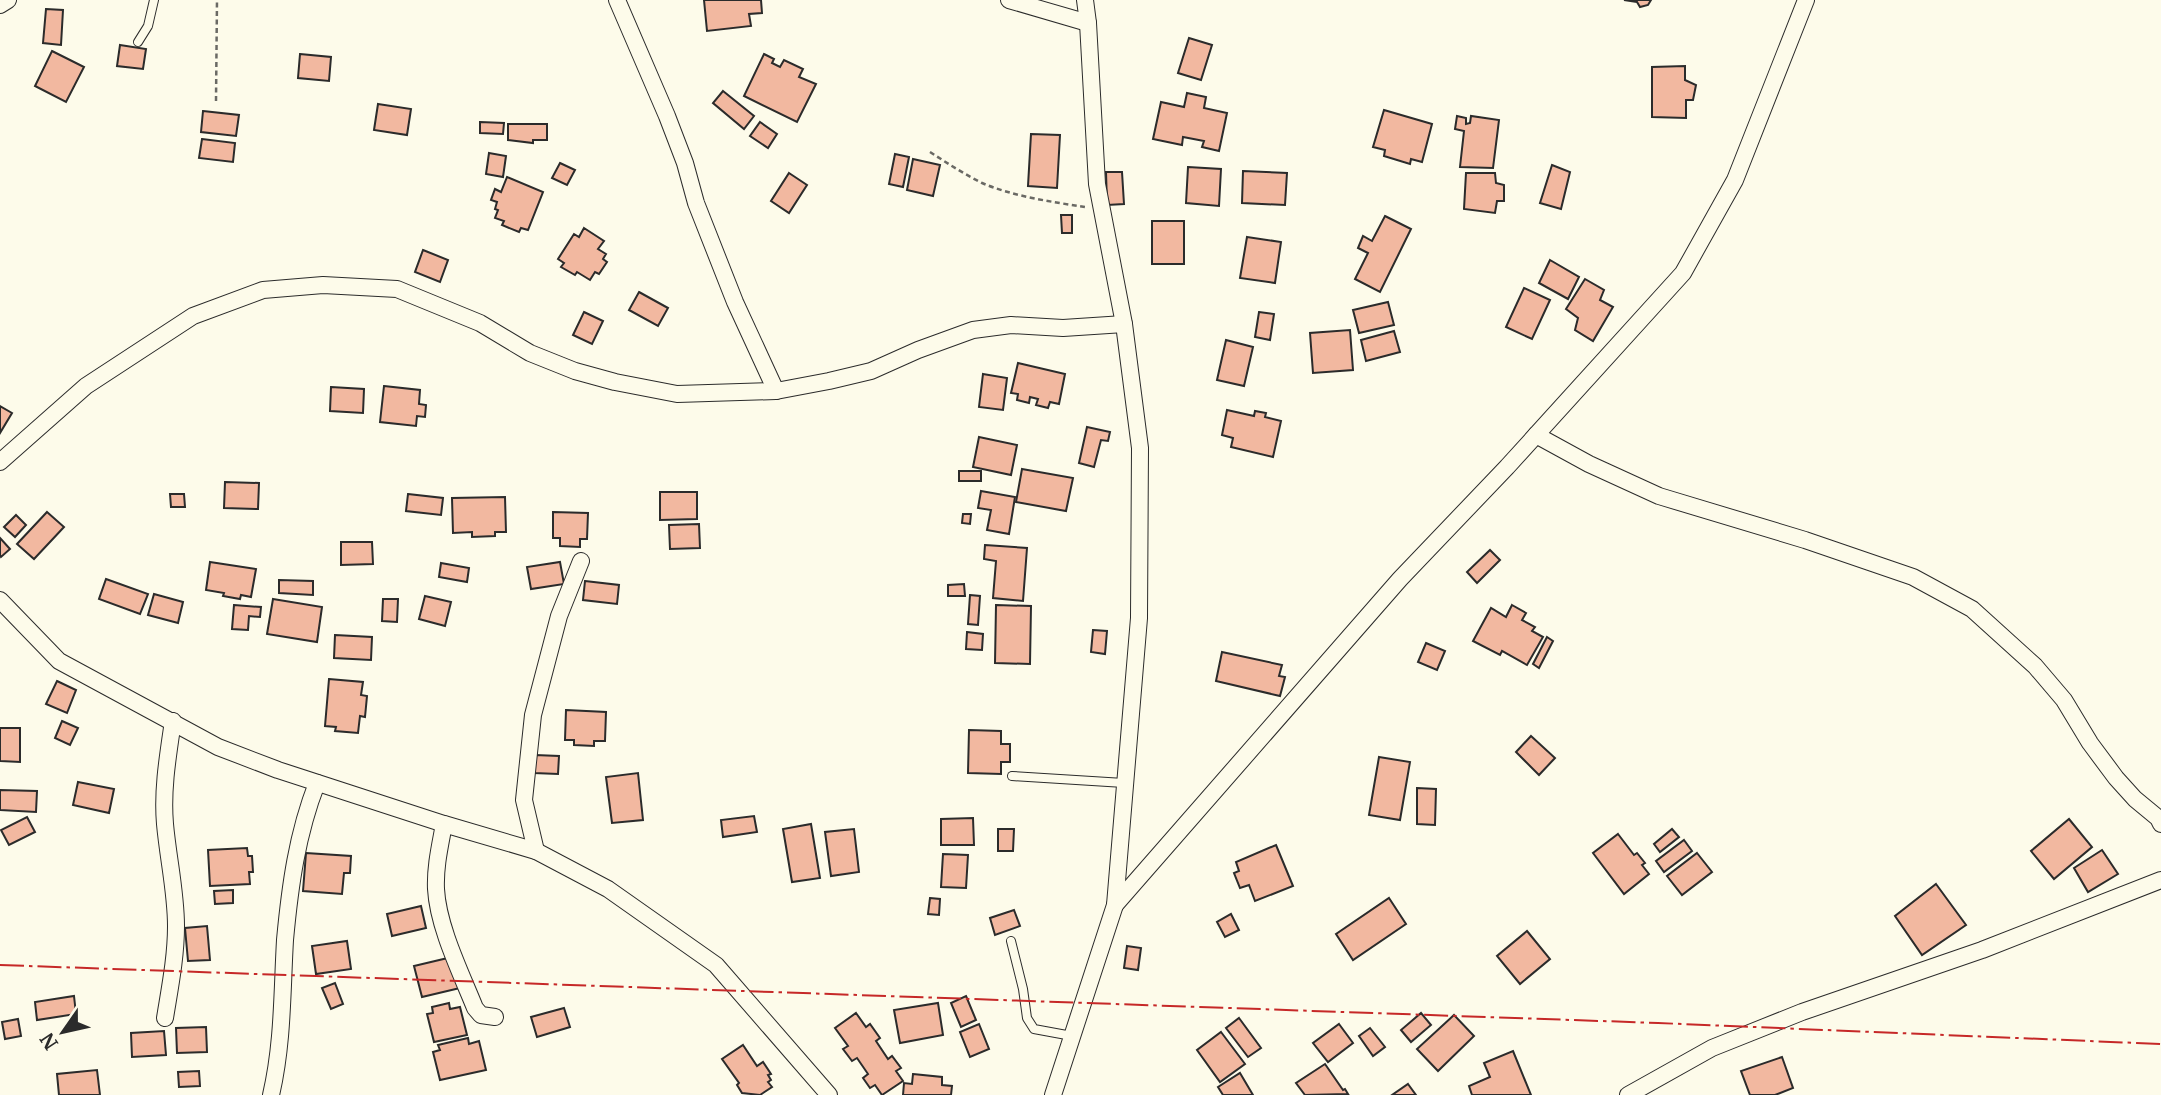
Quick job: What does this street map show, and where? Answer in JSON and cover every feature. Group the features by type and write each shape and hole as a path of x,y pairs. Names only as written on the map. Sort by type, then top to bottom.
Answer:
{"street":[{"path":"0,5 8,0"},
{"path":"617,0 671,128 696,203 735,302 776,391"},
{"path":"1009,0 1088,23"},
{"path":"1053,1095 1115,905 1139,618 1140,449 1124,324 1097,184 1085,0"},
{"path":"1115,905 1400,579 1683,273 1735,180 1806,0"},
{"path":"0,462 97,379 193,316 263,290 323,285 397,289 480,323 530,353 575,371 677,394 776,391 871,371 973,330 1011,325 1063,328 1124,324"},
{"path":"1536,435 1589,464 1659,496 1805,540 1913,577 1972,609 2035,666 2064,701 2116,778 2161,824"},
{"path":"536,851 524,800 533,715 559,616 581,561"},
{"path":"0,600 59,661 218,747 317,783 536,851 608,890 716,965 829,1095"},
{"path":"165,1018 176,929 165,821 166,776 173,722"},
{"path":"271,1095 279,1061 294,858 317,783"},
{"path":"444,824 436,877 441,918 475,1008 481,1015 495,1017"},
{"path":"1628,1095 1725,1042 1802,1012 1983,950 2161,880"}],"lane":[{"path":"138,42 148,26 154,0"},
{"path":"1012,776 1124,783"},
{"path":"1011,941 1027,1018 1034,1029 1072,1036"}],"path":[{"path":"216,101 217,0"},
{"path":"930,152 984,184 1049,202 1102,210"}],"building":[{"path":"704,0 761,0 762,13 749,14 751,26 707,31"},
{"path":"1624,0 1651,0 1648,5 1640,7 1637,2"},
{"path":"46,9 63,10 61,45 43,43"},
{"path":"1189,38 1212,45 1201,80 1178,73"},
{"path":"120,45 146,49 143,69 117,66"},
{"path":"52,51 84,67 66,102 35,86"},
{"path":"300,54 331,57 329,81 298,78"},
{"path":"764,54 774,59 772,63 780,67 784,60 803,69 799,77 816,84 797,122 744,96"},
{"path":"1685,66 1685,80 1696,85 1693,100 1686,100 1686,118 1652,117 1652,67"},
{"path":"723,91 754,116 744,129 713,103"},
{"path":"1187,93 1206,97 1204,108 1227,113 1219,151 1202,147 1204,141 1183,137 1182,145 1153,139 1161,102 1184,107"},
{"path":"378,104 411,109 407,135 374,130"},
{"path":"1384,110 1432,124 1422,162 1411,159 1410,164 1384,156 1385,150 1373,147"},
{"path":"203,111 239,115 236,136 201,132"},
{"path":"1457,116 1466,118 1466,124 1470,123 1471,116 1499,120 1493,168 1460,167 1464,131 1455,129"},
{"path":"480,122 504,123 503,134 480,133"},
{"path":"760,122 777,134 768,148 750,136"},
{"path":"508,124 547,124 547,140 533,140 533,143 508,140"},
{"path":"1031,134 1060,135 1057,188 1028,186"},
{"path":"202,139 235,143 233,162 199,158"},
{"path":"489,153 506,156 503,177 486,174"},
{"path":"895,154 909,157 903,187 889,184"},
{"path":"913,159 940,165 933,196 907,190"},
{"path":"560,163 575,170 567,185 552,178"},
{"path":"1552,165 1570,172 1561,209 1540,203"},
{"path":"1188,167 1221,169 1219,206 1186,203"},
{"path":"1243,171 1287,173 1285,205 1242,203"},
{"path":"1106,172 1122,172 1124,204 1107,205"},
{"path":"789,173 807,185 789,213 771,201"},
{"path":"1466,173 1495,173 1496,183 1504,185 1504,201 1497,201 1495,213 1464,209"},
{"path":"507,177 543,192 528,230 521,228 519,232 502,225 504,221 495,218 497,202 491,200 495,189 501,192"},
{"path":"1061,215 1072,215 1072,233 1062,233"},
{"path":"1385,216 1411,229 1380,292 1355,279 1368,253 1358,248 1363,236 1372,241"},
{"path":"1152,221 1184,221 1184,264 1152,264"},
{"path":"584,228 604,241 598,249 606,254 603,259 607,262 599,274 595,272 590,280 561,267 564,263 558,259 574,234 579,237"},
{"path":"1247,237 1281,242 1275,283 1240,278"},
{"path":"423,250 448,260 440,282 415,272"},
{"path":"1550,260 1579,277 1568,299 1539,283"},
{"path":"1585,279 1604,290 1600,300 1613,307 1593,341 1575,330 1578,318 1566,309"},
{"path":"1524,288 1550,300 1532,339 1506,327"},
{"path":"639,292 668,308 658,326 629,310"},
{"path":"1388,302 1394,325 1359,333 1353,310"},
{"path":"584,312 603,321 592,344 573,335"},
{"path":"1259,312 1274,314 1270,340 1255,337"},
{"path":"1350,330 1353,370 1313,373 1310,333"},
{"path":"1394,331 1400,352 1366,361 1361,340"},
{"path":"1226,340 1253,347 1244,386 1217,380"},
{"path":"1018,363 1065,374 1059,404 1050,402 1048,408 1036,405 1038,399 1030,397 1029,403 1017,400 1018,394 1011,393"},
{"path":"983,374 1007,378 1003,410 979,407"},
{"path":"384,386 420,390 419,404 426,405 425,417 417,416 416,426 380,422"},
{"path":"331,387 364,389 363,413 330,411"},
{"path":"0,406 12,413 0,433"},
{"path":"1227,410 1254,416 1255,411 1266,413 1265,417 1281,421 1273,457 1231,447 1233,438 1222,435"},
{"path":"1087,427 1110,432 1108,441 1101,440 1094,467 1079,463"},
{"path":"979,437 1017,445 1011,475 973,467"},
{"path":"1022,469 1073,478 1066,511 1016,502"},
{"path":"959,471 981,471 981,481 959,481"},
{"path":"225,482 259,483 258,509 224,508"},
{"path":"981,491 1015,497 1009,534 987,530 991,510 978,508"},
{"path":"660,492 697,492 697,519 660,520"},
{"path":"170,494 184,494 185,507 171,507"},
{"path":"408,494 443,498 441,515 406,511"},
{"path":"505,497 506,532 495,532 495,536 472,537 472,532 453,533 452,498"},
{"path":"47,512 64,527 34,559 17,544"},
{"path":"553,512 588,513 587,539 580,539 580,547 560,546 560,538 553,538"},
{"path":"963,514 971,514 970,524 962,523"},
{"path":"16,515 26,525 15,537 4,527"},
{"path":"699,524 700,548 670,549 669,525"},
{"path":"0,538 10,549 1,557 0,555"},
{"path":"341,542 372,542 373,564 341,565"},
{"path":"985,545 1027,548 1023,601 993,598 996,561 984,559"},
{"path":"1490,550 1500,560 1477,583 1467,572"},
{"path":"210,562 256,569 251,597 241,595 240,599 206,590"},
{"path":"560,562 564,584 531,589 527,567"},
{"path":"441,563 469,568 467,582 439,577"},
{"path":"106,579 148,594 140,614 99,599"},
{"path":"279,580 313,581 313,595 279,593"},
{"path":"585,581 619,585 617,604 583,600"},
{"path":"964,584 965,596 948,596 948,585"},
{"path":"154,594 183,602 178,623 148,615"},
{"path":"970,595 980,596 978,625 968,624"},
{"path":"425,596 451,602 445,626 419,619"},
{"path":"273,599 322,607 317,642 267,634"},
{"path":"383,599 398,599 397,622 382,621"},
{"path":"234,605 261,607 260,617 249,616 248,630 232,629"},
{"path":"996,605 1031,606 1030,664 995,663"},
{"path":"1512,605 1526,613 1522,620 1535,627 1532,631 1543,637 1527,665 1502,651 1500,655 1473,641 1491,608 1506,617"},
{"path":"1093,630 1107,631 1105,654 1091,652"},
{"path":"967,632 983,634 982,650 966,649"},
{"path":"335,635 372,637 371,660 334,658"},
{"path":"1547,637 1553,641 1539,668 1533,664"},
{"path":"1426,643 1445,651 1437,670 1418,662"},
{"path":"1222,652 1282,665 1279,676 1285,677 1280,696 1216,681"},
{"path":"329,679 363,682 361,695 367,696 365,717 360,716 358,733 335,731 336,727 325,726"},
{"path":"57,681 76,690 67,713 46,704"},
{"path":"566,710 606,712 605,741 594,741 594,746 574,745 574,740 565,740"},
{"path":"62,721 78,728 70,745 55,738"},
{"path":"0,728 20,728 20,762 0,761"},
{"path":"969,730 1001,731 1001,744 1010,744 1010,762 1001,762 1001,774 968,773"},
{"path":"1531,736 1555,758 1539,775 1516,752"},
{"path":"535,755 559,756 558,774 534,773"},
{"path":"1379,757 1410,762 1400,820 1369,815"},
{"path":"638,773 643,820 612,823 606,777"},
{"path":"78,782 114,789 109,813 73,805"},
{"path":"1417,788 1436,789 1435,825 1417,824"},
{"path":"0,790 37,791 36,812 0,810"},
{"path":"754,816 757,832 723,837 721,820"},
{"path":"27,817 35,832 9,845 1,830"},
{"path":"973,818 974,845 941,845 941,819"},
{"path":"2069,819 2092,847 2054,879 2031,851"},
{"path":"811,824 820,878 792,882 783,829"},
{"path":"854,829 859,872 831,876 825,832"},
{"path":"998,829 1014,829 1013,851 998,851"},
{"path":"1672,829 1679,837 1660,852 1654,844"},
{"path":"1618,834 1634,855 1637,853 1645,863 1642,865 1649,874 1624,894 1593,853"},
{"path":"1684,840 1692,851 1664,872 1656,861"},
{"path":"1276,845 1293,886 1255,901 1249,885 1240,888 1234,873 1239,871 1236,862"},
{"path":"247,848 248,856 252,856 253,872 249,872 250,884 210,886 208,850"},
{"path":"2102,850 2118,874 2088,892 2074,868"},
{"path":"306,853 351,856 350,873 344,873 342,894 303,891"},
{"path":"1697,853 1712,872 1682,895 1667,876"},
{"path":"943,854 968,855 966,888 941,887"},
{"path":"1936,884 1966,925 1922,955 1895,916"},
{"path":"233,890 233,903 215,904 214,891"},
{"path":"930,898 940,899 939,915 928,914"},
{"path":"1389,898 1406,924 1353,960 1336,934"},
{"path":"421,906 426,928 392,936 387,914"},
{"path":"1014,910 1020,926 995,935 990,918"},
{"path":"1231,914 1239,930 1225,937 1217,922"},
{"path":"207,926 210,960 188,961 185,928"},
{"path":"1527,931 1550,959 1520,984 1497,956"},
{"path":"347,941 351,969 316,974 312,946"},
{"path":"1127,946 1141,948 1138,970 1124,968"},
{"path":"452,957 460,988 422,997 414,966"},
{"path":"335,983 343,1004 331,1009 322,988"},
{"path":"74,996 76,1014 37,1020 35,1002"},
{"path":"966,996 976,1020 961,1027 951,1003"},
{"path":"449,1003 450,1009 460,1007 467,1035 434,1042 427,1014 433,1013 432,1007"},
{"path":"938,1003 943,1035 900,1043 894,1010"},
{"path":"564,1008 570,1027 537,1037 531,1017"},
{"path":"856,1013 866,1027 870,1024 880,1038 876,1041 888,1059 892,1056 901,1068 896,1071 903,1081 882,1095 875,1085 870,1088 863,1078 868,1074 857,1058 852,1061 843,1049 848,1046 835,1028"},
{"path":"1421,1013 1431,1025 1411,1042 1401,1030"},
{"path":"1454,1015 1474,1036 1438,1071 1417,1049"},
{"path":"1239,1018 1261,1048 1248,1057 1226,1028"},
{"path":"18,1019 21,1036 5,1039 2,1022"},
{"path":"979,1024 989,1049 970,1057 960,1032"},
{"path":"1339,1024 1353,1043 1328,1062 1313,1043"},
{"path":"206,1027 207,1052 177,1053 176,1028"},
{"path":"1370,1028 1385,1047 1373,1056 1359,1036"},
{"path":"164,1031 166,1055 132,1057 131,1033"},
{"path":"1221,1032 1245,1064 1220,1082 1197,1050"},
{"path":"468,1038 469,1044 479,1041 486,1070 440,1080 433,1052 440,1050 438,1045"},
{"path":"743,1045 757,1066 763,1062 771,1074 768,1075 771,1080 768,1082 772,1087 760,1095 742,1093 737,1085 739,1083 722,1059"},
{"path":"1513,1051 1531,1095 1472,1095 1469,1086 1490,1077 1484,1063"},
{"path":"1782,1057 1793,1088 1775,1095 1750,1095 1741,1071"},
{"path":"1325,1064 1348,1094 1305,1095 1296,1083"},
{"path":"97,1070 100,1095 59,1095 57,1074"},
{"path":"199,1071 200,1086 179,1087 178,1072"},
{"path":"1240,1073 1253,1095 1223,1095 1218,1087"},
{"path":"913,1074 942,1077 942,1085 952,1086 951,1095 903,1095 904,1083 912,1084"},
{"path":"1408,1084 1416,1095 1392,1095"}],"power":[{"path":"0,965 1658,1023 2161,1044"}]}
